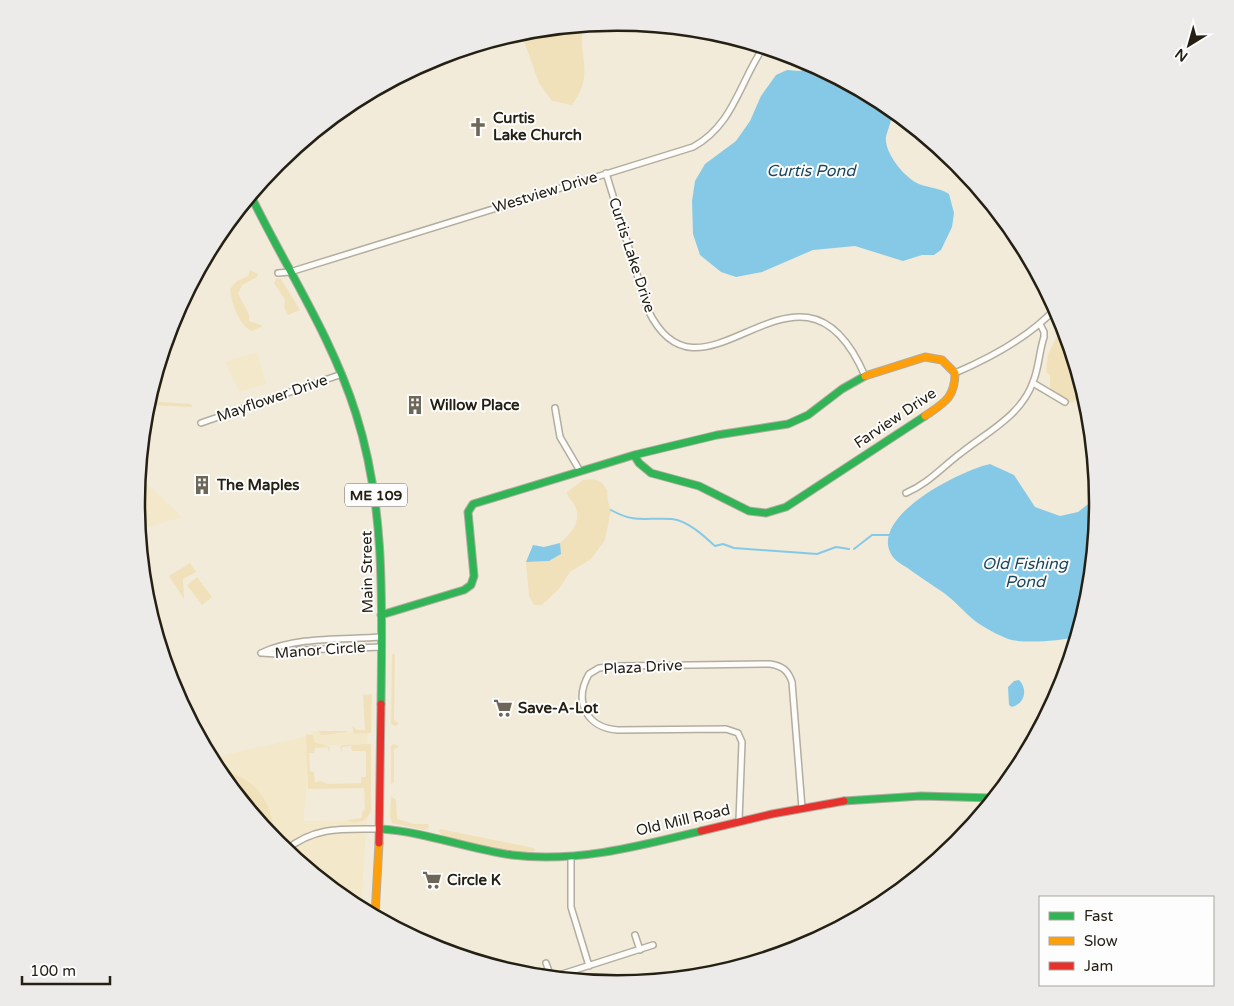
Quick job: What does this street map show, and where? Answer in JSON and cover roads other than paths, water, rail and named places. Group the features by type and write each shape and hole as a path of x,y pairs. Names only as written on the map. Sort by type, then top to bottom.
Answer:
{"main road":[{"name":"Main Street","path":"254,202 342,374 363,435 374,486 382,557 381,829 375,908"},
{"path":"381,615 464,590 471,586 474,576 468,512 472,505 634,455 717,434 788,424 808,415 842,389 864,376 917,359 932,357 942,360 955,373"},
{"name":"Farview Drive","path":"634,455 639,463 653,474 698,486 749,511 766,513 778,511 946,402 953,391 955,373"},
{"name":"Old Mill Road","path":"381,829 432,837 502,853 544,857 570,856 611,850 802,808 856,800 985,798"}],"street":[{"name":"Westview Drive","path":"278,273 290,272 692,147 713,134 728,113 760,53"},
{"name":"Curtis Lake Drive","path":"606,173 648,310 657,326 669,340 689,347 707,348 723,343 777,318 803,317 820,322 839,336 854,354 864,376"},
{"path":"955,373 978,363 1040,324 1050,314"},
{"path":"906,492 930,480 960,453 996,429 1017,407 1033,383 1044,337 1040,324"},
{"name":"Mayflower Drive","path":"201,423 342,374"},
{"path":"1033,383 1065,402"},
{"path":"555,408 560,437 580,471"},
{"name":"Manor Circle","path":"382,638 301,642 276,646 261,653 277,654 301,650 382,647"},
{"name":"Plaza Drive","path":"739,822 742,742 738,733 726,729 618,730 601,728 590,720 584,706 584,688 589,674 596,669 618,666 770,664 782,667 790,676 792,682 802,808"},
{"path":"292,845 300,838 318,832 381,829"},
{"path":"570,856 571,907 589,966"},
{"path":"636,935 640,950"},
{"path":"568,972 654,945"},
{"path":"546,963 549,970"}],"water":[{"name":"Curtis Pond","path":"787,70 804,70 853,94 891,120 886,143 891,156 900,169 915,182 949,194 954,213 952,227 941,250 934,255 922,255 903,261 855,246 813,250 762,272 736,277 721,272 700,255 693,234 692,201 695,181 705,164 736,141 750,121 761,96 776,75"},
{"name":"Old Fishing Pond","path":"990,464 1014,475 1035,507 1060,516 1078,512 1089,503 1085,565 1080,595 1069,638 1032,642 1008,639 975,621 952,599 896,561 890,552 888,538 895,523 907,509 942,484"},
{"path":"560,543 561,554 549,561 526,562 533,545 544,547"},
{"path":"1019,680 1024,688 1024,696 1020,703 1012,707 1009,705 1008,687 1014,681"}],"waterway":[{"path":"611,510 627,517 678,520 695,529 715,546 723,544 734,548 817,554 836,547 849,549"},
{"path":"854,549 872,535 890,535"}],"place":[{"name":"Curtis Lake Church","path":"478,127"},
{"name":"Willow Place","path":"415,405"},
{"name":"The Maples","path":"202,485"},
{"name":"Save-A-Lot","path":"503,708"},
{"name":"Circle K","path":"432,880"}]}
